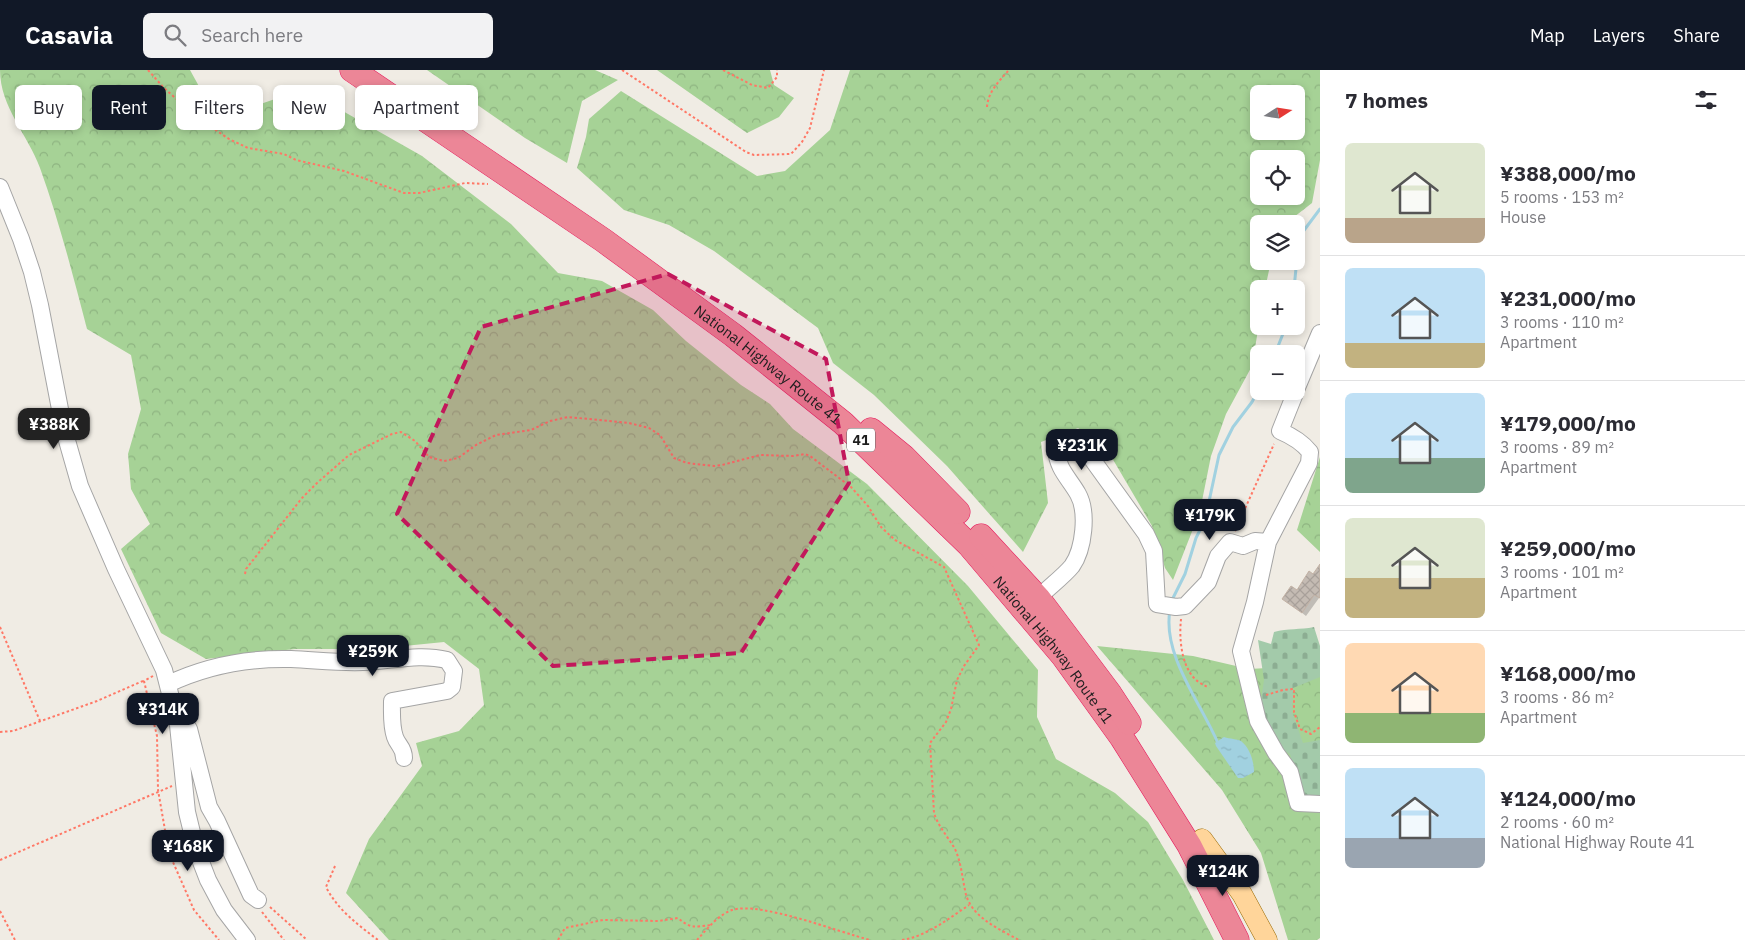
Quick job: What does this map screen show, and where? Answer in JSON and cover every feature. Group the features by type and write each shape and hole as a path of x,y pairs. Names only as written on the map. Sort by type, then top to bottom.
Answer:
{"highway":[{"name":"National Highway Route 41","path":"352,70 603,240 733,335 843,423 969,545 1063,656 1195,842 1254,940"},
{"name":"National Highway Route 41","path":"381,70 729,311 904,457 976,529 1038,598 1110,694 1178,797 1237,940"}],"main road":[{"path":"1195,842 1216,917 1227,940"},
{"path":"1195,842 1242,894 1267,940"}],"street":[{"path":"0,187 32,272 64,430 80,486 166,677 178,725 187,812 196,850 208,880 224,910 247,940"},
{"path":"1305,369 1320,332"},
{"path":"1292,400 1280,430 1305,445 1310,452 1308,463 1268,542 1256,602 1241,651 1258,721 1276,753 1290,772 1298,803 1320,804"},
{"path":"1038,598 1072,566 1080,549 1084,518 1082,505 1078,494 1057,461 1056,450 1064,441 1075,440 1084,448 1146,534 1154,551 1156,604 1175,606 1208,582 1218,556 1230,542 1243,546 1255,541 1268,542"},
{"path":"166,677 268,660 290,659 348,662 427,657 447,660 454,671 452,688 447,691 392,701 392,728 396,740 404,751 404,758"},
{"path":"178,725 184,724 189,729 208,807 217,821 251,895 258,900"}],"path":[{"path":"148,70 164,88 198,118 229,139 248,148 284,154 296,160 344,171 404,193 419,193 465,183 494,185"},
{"path":"622,70 746,152 754,155 791,154 802,142 810,128 824,70"},
{"path":"723,70 752,85 768,88 777,77 777,70"},
{"path":"986,107 987,99 1009,70"},
{"path":"245,574 246,569 302,498 317,483 349,455 392,434 401,432 416,441 429,457 444,461 458,458 496,435 531,430 550,421 568,417 630,423 649,428 660,435 674,458 686,463 722,466 760,455 792,456 805,454 810,456 851,487 868,506 881,527 895,540 944,567 979,645 964,666 957,680 951,709 946,722 930,743 929,752 934,812 936,819 955,849 961,864 969,905 982,918 1019,940"},
{"path":"1230,542 1280,430"},
{"path":"1175,606 1180,626 1180,646 1192,676 1209,688"},
{"path":"0,627 40,722"},
{"path":"0,732 13,731 97,701 144,681 166,677"},
{"path":"144,681 157,736 158,790 169,853 194,910 219,940"},
{"path":"1252,698 1294,689 1294,712 1300,729 1311,734 1320,727"},
{"path":"0,860 158,790 184,782"},
{"path":"335,866 326,887 332,899 354,921 378,940"},
{"path":"284,940 257,906 258,900 266,903 307,940"},
{"path":"902,940 933,929 969,905"},
{"path":"697,940 710,925 731,910 754,908 870,940"},
{"path":"0,912 15,940"},
{"path":"558,940 564,928 603,920 658,921 678,918 692,928 710,925"}],"highlighted area":[{"path":"668,274 826,359 849,483 741,653 553,666 397,514 481,327"}],"green space":[{"path":"0,70 190,70 198,85 176,85 176,130 263,130 263,103 273,100 273,130 345,130 345,112 355,118 355,130 376,130 422,156 511,224 558,273 602,281 653,310 686,341 741,385 770,404 793,429 867,484 968,586 1038,670 1037,717 1056,759 1115,793 1148,822 1183,880 1214,940 389,940 346,893 369,839 422,766 416,743 459,731 484,705 479,669 444,642 374,649 295,649 206,659 161,633 121,549 150,524 131,489 128,454 141,409 131,355 87,329 47,188 35,156 20,130 82,130 82,85 15,85 15,121 1,83"},
{"path":"427,70 595,70 618,80 582,101 567,163 525,138 478,105 478,85 449,85"},
{"path":"657,70 770,70 774,85 794,98 779,117 747,133"},
{"path":"850,70 1320,70 1320,160 1312,203 1297,215 1250,215 1250,270 1269,270 1267,280 1250,280 1250,335 1257,335 1256,345 1250,345 1250,370 1226,414 1211,456 1200,511 1173,580 1165,568 1152,526 1105,446 1078,428 1041,442 1048,503 1023,552 947,466 874,395 833,363 818,328 714,251 669,225 624,210 577,168 589,119 621,91 757,176 785,171 830,130"},
{"path":"1320,457 1320,552 1297,530"},
{"path":"1314,627 1320,646 1320,677 1293,688 1292,712 1303,743 1320,740 1320,797 1301,797 1290,754 1279,748 1265,718 1261,700 1264,680 1258,640 1271,644 1274,632"},
{"path":"1097,646 1193,656 1249,669 1320,665 1320,938 1317,940 1288,940 1261,853 1222,790"}],"water":[{"path":"1224,737 1239,740 1247,747 1251,755 1254,772 1243,778 1238,778 1216,746 1215,743"}],"building":[{"path":"1320,564 1320,598 1314,595 1302,613 1282,599 1291,586 1297,590 1309,571 1313,574"}],"waterway":[{"path":"1295,280 1299,237 1320,209"},
{"path":"1279,345 1282,335"},
{"path":"1171,602 1185,574 1196,538 1205,520 1219,455 1233,427 1253,400"},
{"path":"1170,610 1169,627 1177,661 1217,741"}]}
